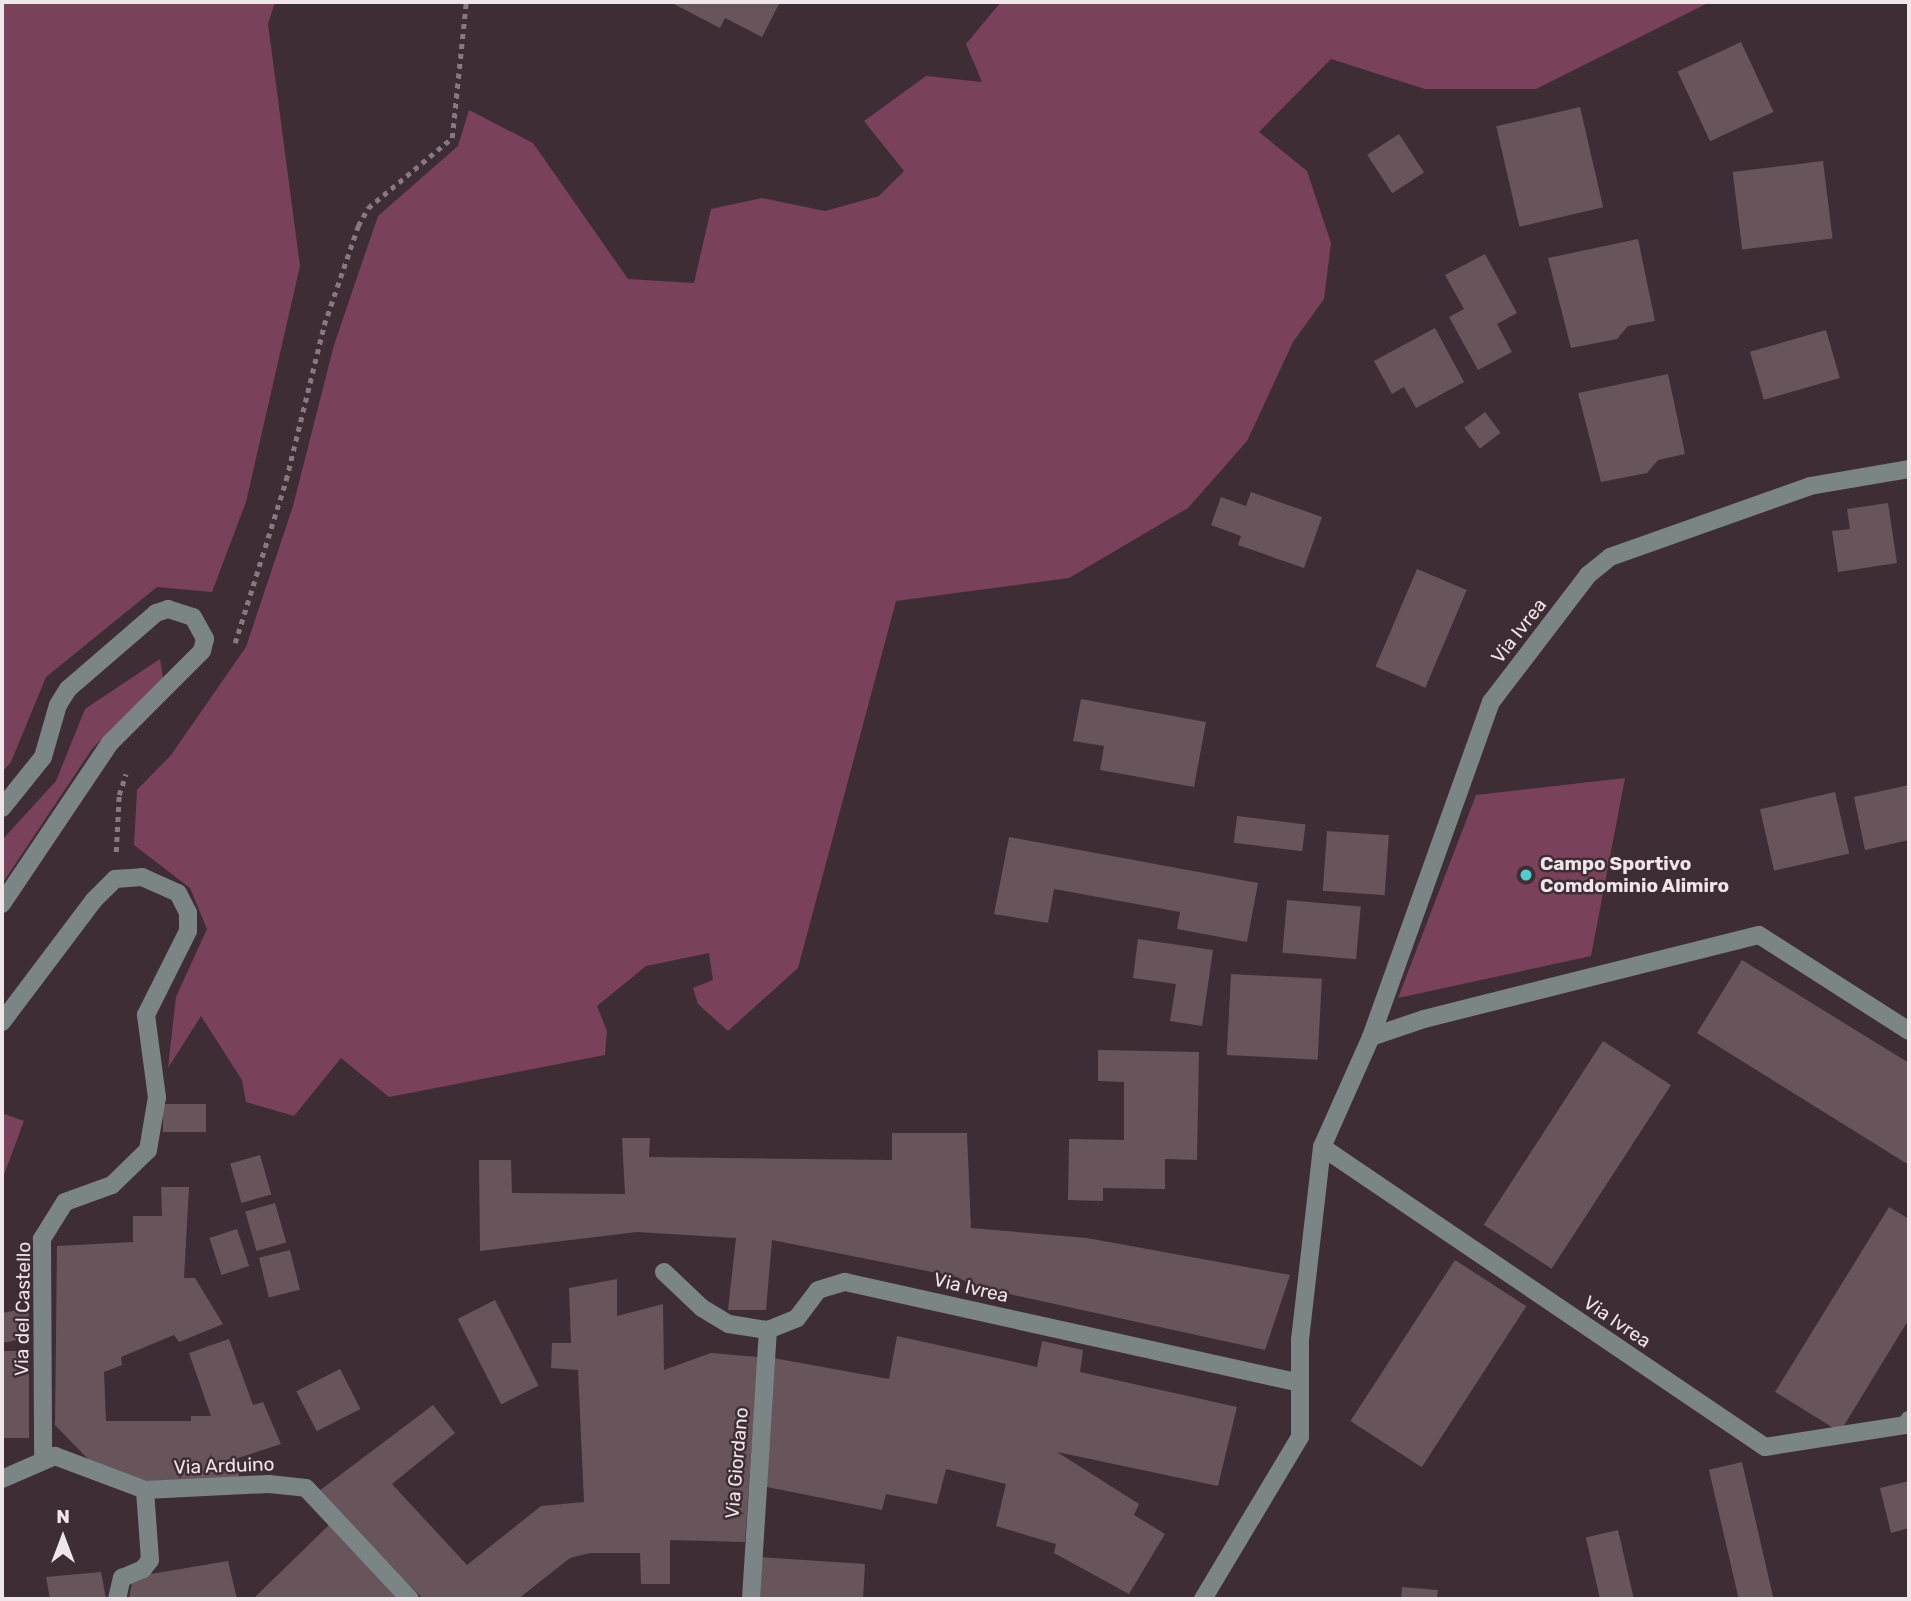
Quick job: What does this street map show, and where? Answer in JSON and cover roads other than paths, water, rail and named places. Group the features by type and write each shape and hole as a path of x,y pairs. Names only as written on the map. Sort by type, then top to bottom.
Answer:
{"street":[{"name":"Via Ivrea","path":"1203,1599 1300,1437 1300,1340 1322,1147 1371,1037 1490,702 1588,575 1610,557 1641,542 1810,486 1909,469"},
{"path":"2,807 43,757 58,705 68,689 156,613 168,609 193,618 205,639 202,651 110,743 2,904"},
{"name":"Via del Castello","path":"2,1022 49,958 115,880 142,877 177,893 188,913 188,931 146,1015 157,1097 148,1150 112,1185 65,1202 42,1239 43,1459"},
{"path":"1371,1037 1424,1018 1759,935 1909,1031"},
{"name":"Via Ivrea","path":"1322,1147 1765,1447 1906,1425 1909,1420"},
{"path":"664,1272 702,1308 729,1324 768,1330"},
{"name":"Via Ivrea","path":"768,1330 797,1318 818,1290 845,1282 1300,1383"},
{"name":"Via Giordano","path":"751,1599 768,1330"},
{"name":"Via Arduino","path":"43,1459 55,1456 145,1490 270,1484 306,1488 410,1599"},
{"path":"2,1479 43,1459"},
{"path":"117,1599 122,1578 143,1569 150,1560 145,1490"}],"place":[{"name":"Campo Sportivo Comdominio Alimiro","path":"1526,875"}]}
